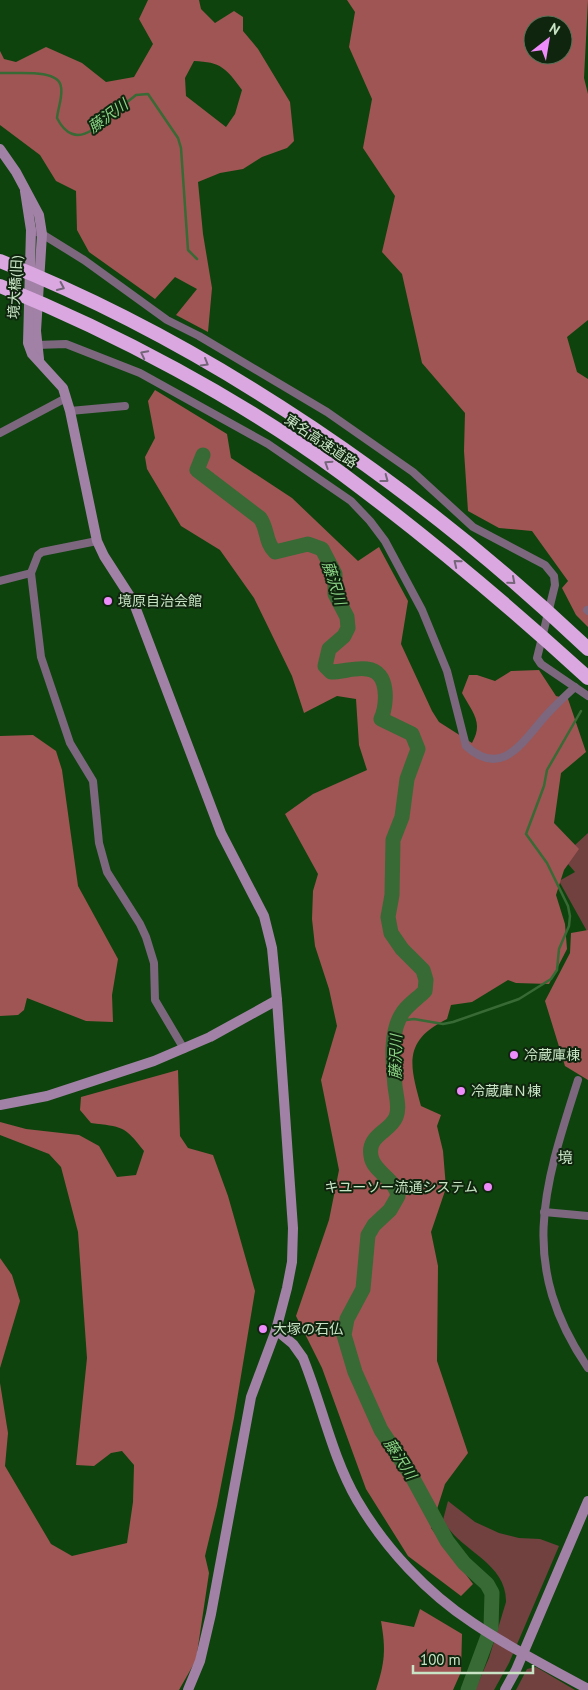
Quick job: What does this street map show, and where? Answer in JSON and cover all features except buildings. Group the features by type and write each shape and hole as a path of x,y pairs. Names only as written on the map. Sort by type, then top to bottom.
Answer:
{"highway":[{"name":"東名高速道路","path":"0,261 60,287 163,339 232,378 309,426 372,469 430,513 536,601 588,649"},
{"name":"東名高速道路","path":"0,286 94,328 184,375 255,416 339,472 402,520 520,618 588,678"}],"street":[{"path":"0,149 16,172 39,215 42,234 36,248"},
{"path":"25,191 36,248"},
{"path":"31,230 42,234 84,260 168,320 199,336 327,412 413,472 473,527 545,565 554,576 555,585 537,658 541,664 587,693"},
{"name":"境大橋(旧)","path":"31,330 36,248"},
{"path":"31,330 38,359"},
{"path":"31,330 28,343 32,354 63,388 70,411 97,541 104,556 133,601 221,833 264,916 272,948 293,1228 292,1262 276,1330 251,1397 211,1614 200,1661 188,1690"},
{"path":"36,345 66,344 140,373 268,444 350,501 370,521 385,540 422,610 445,664 466,746 475,754 493,759 512,754 557,703 575,687"},
{"path":"0,433 66,398"},
{"path":"70,411 125,406"},
{"path":"97,541 42,552 38,555 30,574 41,657 70,743 93,782 102,856 107,872 140,924 146,937 154,963 155,1000 184,1050"},
{"path":"0,581 30,574"},
{"path":"0,1105 47,1096 184,1050 277,1000"},
{"path":"578,1080 549,1174 542,1234 545,1267 556,1308 577,1351 588,1368"},
{"path":"544,1212 588,1216"},
{"path":"276,1330 304,1358 342,1465 357,1499 377,1530 429,1588 472,1623 588,1689"},
{"path":"506,1690 588,1501"}],"shaded area":[{"path":"148,0 199,0 201,9 215,23 234,11 243,17 243,31 258,49 290,102 294,141 287,148 262,157 243,169 220,173 198,182 203,234 212,288 208,332 176,315 197,289 175,277 155,299 89,252 77,230 76,191 56,181 40,155 0,125 0,51 4,59 16,62 46,47 82,63 106,82 134,77 153,44 139,19","holes":["194,61 217,65 227,71 242,90 235,114 226,127 186,96 185,78"]},
{"path":"347,0 588,0 584,78 588,94 588,320 567,337 577,372 588,379 588,627 576,615 562,588 568,581 532,531 499,528 468,511 464,451 465,413 422,363 402,274 382,252 395,196 363,148 372,99 349,47 355,12"},
{"path":"155,390 227,434 231,458 292,498 358,561 379,547 408,601 401,644 439,722 472,743 477,723 462,693 469,675 477,675 495,681 511,671 539,670 556,696 568,699 586,752 561,773 554,823 579,849 564,870 556,895 565,924 567,949 549,984 516,983 508,980 472,1002 451,1005 447,1019 422,1036 413,1056 414,1079 421,1106 441,1115 437,1126 443,1151 446,1188 431,1232 438,1266 437,1361 468,1453 445,1484 431,1528 473,1584 461,1596 408,1556 366,1489 322,1368 296,1316 329,1220 339,1170 321,1080 337,1026 329,989 315,946 312,919 313,891 318,874 285,814 313,794 367,770 359,745 356,699 337,696 304,713 292,676 254,598 220,550 181,526 147,469 145,457 155,438 148,401"},
{"path":"33,735 56,751 62,770 78,886 118,959 112,995 113,1022 86,1021 27,998 24,1010 18,1015 0,1016 0,736"},
{"path":"588,833 588,933 559,881 575,872 562,857"},
{"path":"588,930 588,1080 565,1066 545,1001 570,953 571,933"},
{"path":"178,1070 180,1136 188,1148 213,1155 228,1196 255,1291 234,1418 205,1556 209,1573 196,1660 179,1690 0,1690 0,1383 8,1433 5,1466 51,1544 72,1556 127,1543 133,1502 134,1465 122,1451 111,1453 94,1466 76,1465 87,1358 78,1232 61,1167 49,1154 0,1135 0,1122 26,1129 79,1135 99,1146 117,1177 136,1175 144,1151 132,1136 122,1129 110,1125 91,1123 80,1110 81,1097"},
{"path":"0,1258 12,1275 20,1301 0,1368"},
{"path":"448,1501 475,1522 499,1533 519,1538 540,1539 559,1546 509,1663 494,1690 475,1690 489,1658 506,1602 504,1588 499,1577 491,1567 450,1531 443,1520"},
{"path":"420,1609 462,1634 461,1672 453,1690 376,1690 384,1656 381,1621 414,1627"},
{"path":"536,1667 575,1690 516,1690 527,1669"}],"waterway":[{"name":"藤沢川","path":"0,73 45,74 58,81 61,87 61,94 57,118 64,128 76,135 92,130 136,95 148,94 178,138 181,148 188,250 197,259"},
{"name":"藤沢川","path":"203,455 197,470 260,518 275,552 308,544 322,549 335,574 335,594 347,617 348,628 344,636 329,649 325,666 331,672 367,669 374,671 380,676 385,690 385,706 381,719 412,734 418,749 407,779 402,817 393,840 392,895 388,917 391,933 402,949 423,970 426,980 425,991 405,1009 399,1020 393,1048 397,1113 393,1122 372,1143 371,1149 373,1162 393,1184 398,1196 390,1210 374,1225 368,1235 363,1289 347,1319 344,1335 355,1372 381,1430 411,1475 447,1541 464,1563 487,1584 492,1593 491,1628 468,1690"},
{"path":"399,1021 414,1019 443,1024 453,1022 519,999 551,979 557,970 559,949 569,926 568,906 547,863 526,834 544,786 547,770 581,711"}],"place":[{"name":"境原自治会館","path":"108,601"},
{"name":"冷蔵庫棟","path":"514,1055"},
{"name":"冷蔵庫Ｎ棟","path":"461,1091"},
{"name":"キユーソー流通システム","path":"488,1187"},
{"name":"大塚の石仏","path":"263,1329"}],"district":[{"name":"境","path":"565,1158"}]}
